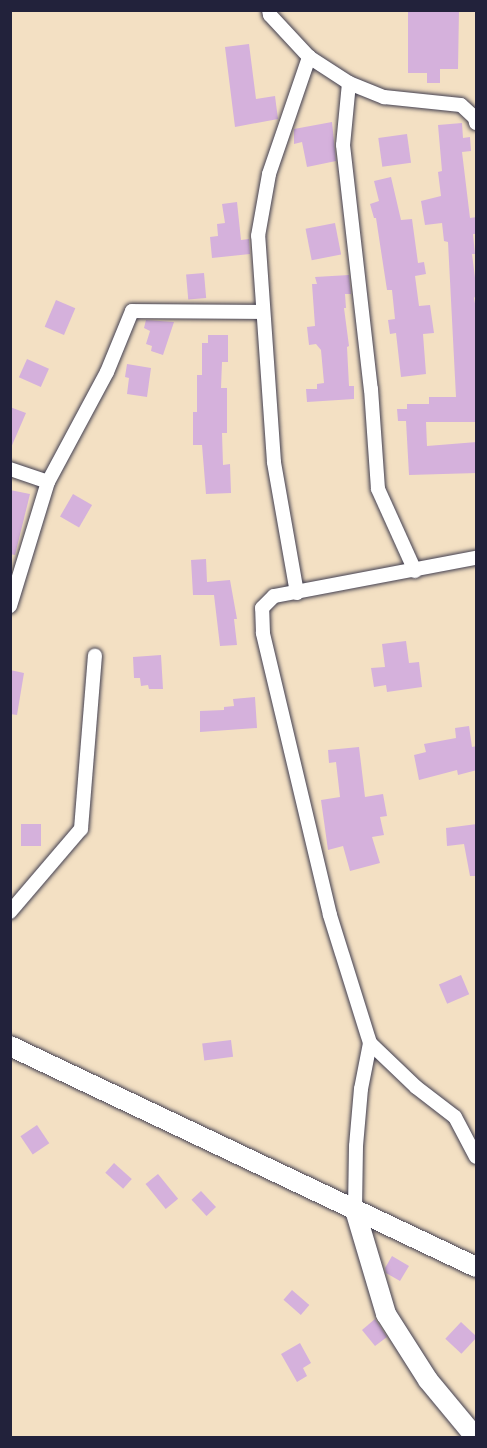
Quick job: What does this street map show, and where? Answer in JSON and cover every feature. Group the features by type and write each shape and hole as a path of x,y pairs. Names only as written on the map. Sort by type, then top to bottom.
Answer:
{"main road":[{"path":"10,1046 477,1267"},
{"path":"355,1210 386,1314 428,1380 476,1437"}],"street":[{"path":"269,10 270,15 309,57 349,83 384,97 461,105 475,118 477,123"},
{"path":"297,593 274,462 258,236 269,174 282,129 309,57"},
{"path":"349,83 343,145 371,389 378,489 415,571"},
{"path":"10,606 48,482 107,372 132,311 263,312"},
{"path":"10,469 48,482"},
{"path":"477,558 274,596 262,608 263,633 330,915 370,1042 416,1087 455,1117 477,1157"},
{"path":"10,912 81,829 95,656"},
{"path":"355,1210 356,1146 361,1089 370,1042"}],"building":[{"path":"408,10 459,10 458,69 440,69 440,83 427,83 427,73 408,73"},
{"path":"249,44 256,99 275,96 278,119 235,127 225,47"},
{"path":"332,122 336,161 307,167 302,142 294,144 294,129"},
{"path":"462,123 463,138 470,137 471,151 462,152 470,218 477,217 477,234 473,234 475,254 472,254 477,294 474,298 477,315 477,422 426,422 427,446 477,442 477,473 409,475 406,421 398,421 397,409 407,409 407,404 429,404 429,397 456,397 448,242 444,241 442,223 425,225 421,201 441,196 438,172 442,171 438,125"},
{"path":"407,134 411,163 382,167 378,138"},
{"path":"391,177 401,220 412,219 418,263 424,262 426,274 415,276 419,306 430,305 434,333 423,334 426,374 401,377 396,333 390,334 388,320 395,319 392,290 387,290 376,218 374,218 370,204 379,201 374,181"},
{"path":"237,202 241,240 249,239 250,254 212,258 210,237 218,236 217,224 225,223 222,204"},
{"path":"335,223 341,254 312,260 306,229"},
{"path":"204,273 206,298 188,299 186,275"},
{"path":"349,275 351,294 345,294 346,308 344,308 349,346 347,347 349,386 354,386 354,399 307,402 306,389 317,389 317,384 324,383 321,350 316,344 309,345 307,327 315,326 312,284 317,284 315,277"},
{"path":"56,300 75,308 64,335 45,327"},
{"path":"146,320 174,322 163,355 151,351 152,346 146,344 150,331 144,328"},
{"path":"208,335 228,335 228,362 222,362 221,388 227,388 227,433 222,433 223,465 230,464 231,493 206,494 202,445 193,445 193,412 197,412 197,375 202,375 202,343 208,343"},
{"path":"27,359 49,369 41,387 19,377"},
{"path":"127,364 151,368 147,397 127,394 129,378 125,377"},
{"path":"10,407 26,413 10,450"},
{"path":"10,490 30,494 15,555 10,554"},
{"path":"73,494 92,505 79,528 60,517"},
{"path":"206,559 207,582 230,580 237,619 234,619 237,645 220,646 214,595 193,595 191,560"},
{"path":"406,641 409,663 419,662 422,687 387,692 386,685 374,687 371,668 385,667 382,644"},
{"path":"161,655 163,689 149,689 148,685 141,686 140,678 134,678 133,657"},
{"path":"10,670 24,673 17,715 10,714"},
{"path":"255,697 257,728 200,732 200,711 224,710 224,707 234,706 233,699"},
{"path":"469,726 472,747 477,746 477,770 458,775 457,770 419,780 414,755 426,752 424,744 456,738 455,728"},
{"path":"359,747 365,797 383,794 387,816 380,817 384,835 372,837 380,863 350,871 343,846 328,850 321,800 340,797 336,762 329,763 328,750"},
{"path":"21,824 41,824 41,846 21,846"},
{"path":"477,824 477,876 470,876 464,844 447,846 446,828"},
{"path":"461,975 469,994 447,1004 439,984"},
{"path":"231,1040 233,1057 204,1060 202,1044"},
{"path":"37,1125 49,1143 33,1154 20,1136"},
{"path":"114,1163 132,1179 123,1189 105,1173"},
{"path":"158,1174 178,1199 166,1209 146,1184"},
{"path":"201,1191 216,1207 206,1216 191,1200"},
{"path":"392,1256 409,1266 400,1281 386,1273 385,1268"},
{"path":"292,1290 309,1305 301,1315 283,1300"},
{"path":"375,1319 387,1337 375,1346 362,1330"},
{"path":"461,1322 476,1336 461,1354 445,1339"},
{"path":"300,1343 311,1363 303,1368 307,1376 297,1382 281,1354"}]}
